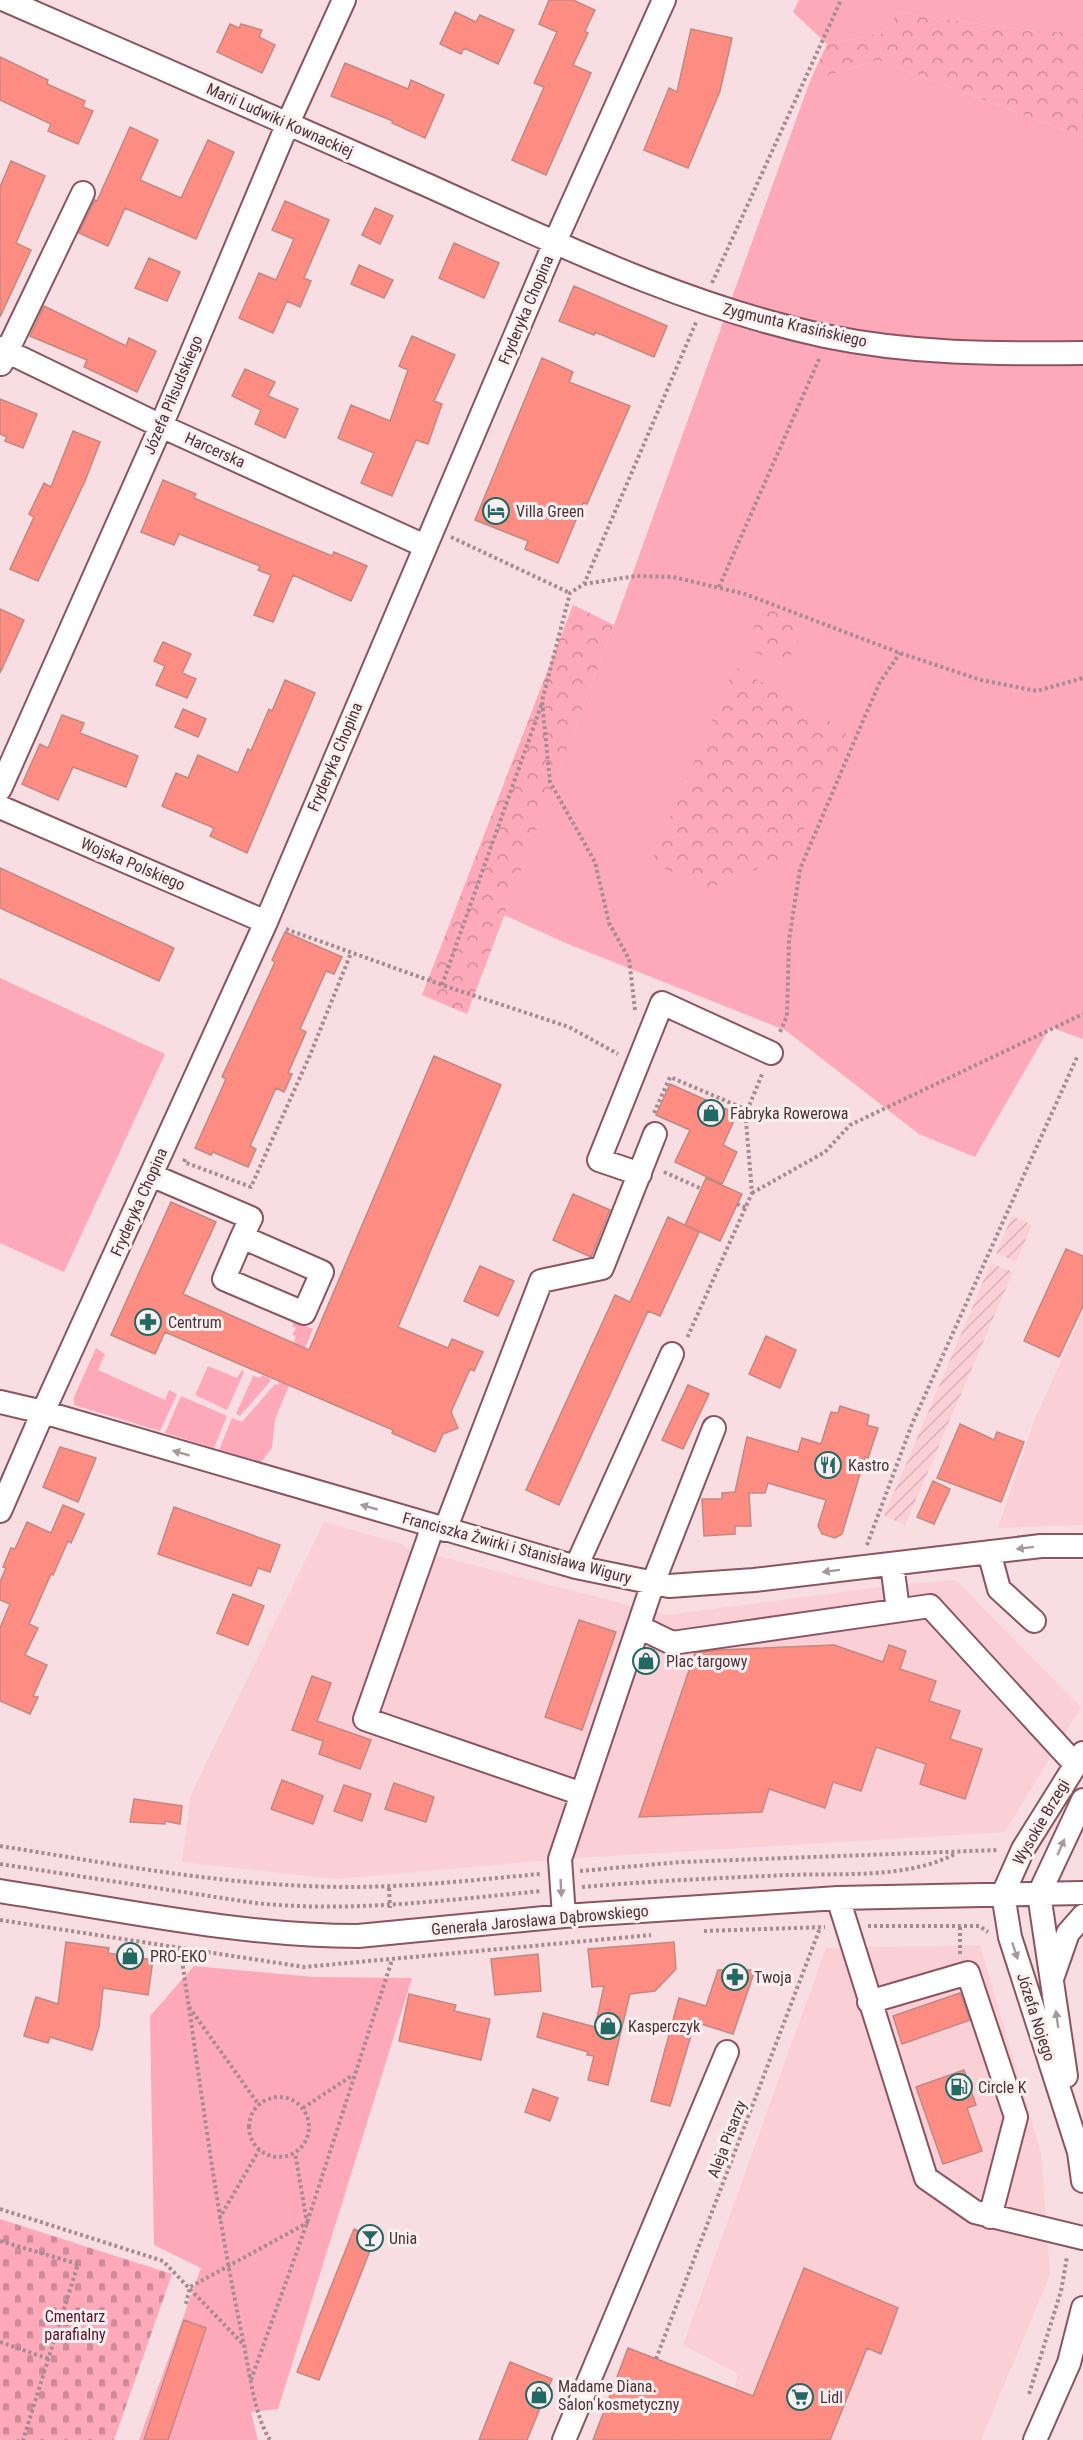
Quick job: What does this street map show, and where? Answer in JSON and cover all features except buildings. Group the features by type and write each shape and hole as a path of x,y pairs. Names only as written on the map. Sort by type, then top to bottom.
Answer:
{"street":[{"name":"Marii Ludwiki Kownackiej","path":"5,0 555,242"},
{"name":"Józefa Piłsudskiego","path":"0,789 161,426 288,123 344,0"},
{"name":"Fryderyka Chopina","path":"0,1511 266,922 555,242 664,0"},
{"name":"Harcerska","path":"83,193 2,355 161,426 429,537"},
{"name":"Zygmunta Krasińskiego","path":"555,242 704,303 828,336 948,353 1083,353"},
{"name":"Wojska Polskiego","path":"0,807 266,922"},
{"path":"647,1171 599,1160 662,1004 771,1053"},
{"path":"582,1794 365,1719 439,1528 541,1281 602,1268 647,1171 653,1126"},
{"path":"151,1175 251,1218 242,1237"},
{"path":"576,1567 672,1354"},
{"name":"Franciszka Żwirki i Stanisława Wigury","path":"0,1402 43,1412 576,1567 669,1586 754,1580 1041,1546 1083,1546"},
{"path":"564,1916 561,1874 582,1794 653,1583 714,1428"},
{"path":"989,1552 999,1589 1035,1621"},
{"path":"892,1564 898,1610"},
{"path":"639,1627 672,1643 930,1606 1079,1759"},
{"name":"Wysokie Brzegi","path":"1003,1894 1023,1849 1079,1759"},
{"name":"Wysokie Brzegi","path":"1039,1894 1083,1800"},
{"name":"Generała Jarosława Dąbrowskiego","path":"0,1891 290,1934 358,1936 564,1916 838,1898 1083,1893"},
{"name":"Józefa Nojego","path":"1003,1894 1010,1937 1079,2148"},
{"name":"Józefa Nojego","path":"1039,1894 1083,2181"},
{"path":"838,1898 926,2178 975,2212 1083,2238"},
{"path":"1052,1980 1068,1933 1083,1916"},
{"path":"869,2002 968,1973 1016,2117 990,2217"},
{"path":"564,2440 727,2052"},
{"path":"1035,2440 1069,2363 1083,2308"}],"path":[{"path":"584,584 704,303 841,0"},
{"path":"719,587 828,336"},
{"path":"429,537 570,593"},
{"path":"442,985 542,701 570,593 584,584 636,576 673,577 745,594 900,653 981,680 1037,691 1083,678"},
{"path":"745,1109 749,1106 787,1016 789,940 800,869 880,682 900,653"},
{"path":"542,701 550,782 595,862 609,923 628,959 635,1015"},
{"path":"266,922 442,985 569,1027 637,1065"},
{"path":"184,1162 251,1187 310,1055 351,953"},
{"path":"752,1193 825,1152 849,1125 1083,1014"},
{"path":"859,1568 912,1424 1078,1055"},
{"path":"653,1126 670,1077 745,1109"},
{"path":"672,1354 684,1344 752,1193 745,1109"},
{"path":"647,1171 702,1188"},
{"path":"737,1204 746,1208"},
{"path":"0,1846 215,1880 389,1888 681,1862 958,1852 939,1862 896,1870 658,1880 561,1874 389,1905 344,1908 292,1907 255,1903 0,1864"},
{"path":"251,2380 307,2223 392,1960 389,1888"},
{"name":"Aleja Pisarzy","path":"656,2359 820,1928"},
{"path":"180,1948 219,2219 251,2380 264,2430 270,2440"},
{"path":"189,2006 259,2104"},
{"path":"303,2108 354,2074"},
{"path":"281,2096 296,2101 303,2108 310,2123 306,2141 295,2153 275,2157 259,2150 249,2134 251,2116 259,2104 281,2096"},
{"path":"219,2219 259,2150"},
{"path":"295,2153 307,2223"},
{"path":"0,2209 163,2262 244,2344"},
{"path":"186,2304 190,2287 307,2223"},
{"path":"0,2241 78,2265 23,2440"},
{"path":"1028,2396 1061,2291 1067,2256"},
{"path":"0,2342 50,2359"}],"shaded area":[{"path":"1012,1216 1032,1225 1016,1262 996,1253"},
{"path":"991,1263 1013,1272 905,1525 884,1516"},
{"path":"1083,1312 1083,1525 998,1528 1034,1421"},
{"name":"Plac targowy","path":"324,1522 402,1544 421,1558 438,1556 667,1615 895,1585 956,1580 1081,1707 1005,1832 560,1859 337,1879 182,1862 191,1794"},
{"path":"980,1945 1041,2153 1050,2275 981,2440 721,2440 738,2374 683,2345 826,1948"}],"green space":[{"path":"799,0 1083,0 1083,32 1035,32 898,12 883,33 827,44 793,12"},
{"path":"898,12 1035,32 1083,32 1083,137 878,60 810,81 827,44 883,33"},
{"path":"878,60 1083,137 1083,1039 1050,1027 975,1157 919,1134 785,1030 563,942 504,915 614,625 810,81"},
{"path":"573,605 614,625 467,1014 422,995"},
{"path":"763,607 807,624 786,665 745,648"},
{"path":"735,667 847,731 792,855 708,889 651,862"},
{"path":"0,978 165,1054 64,1272 0,1243"},
{"path":"294,1321 313,1329 275,1419 272,1448 261,1462 219,1450 232,1418 242,1422 275,1384 278,1385 296,1346 293,1345 296,1336 292,1335 296,1328 292,1326"},
{"path":"96,1348 105,1354 98,1370 165,1400 169,1390 177,1394 160,1431 74,1405 74,1397"},
{"path":"208,1366 237,1378 242,1370 244,1372 227,1410 195,1395"},
{"path":"262,1375 271,1379 269,1383 240,1416 236,1414 253,1376 260,1378"},
{"path":"181,1396 227,1416 214,1448 165,1433"},
{"path":"194,1966 313,1977 412,1978 278,2409 251,2412 258,2440 139,2440 201,2268 154,2245 150,2016"},
{"name":"Cmentarz parafialny","path":"0,2219 172,2274 114,2440 0,2440"}],"place":[{"name":"Villa Green","path":"496,511"},
{"name":"Fabryka Rowerowa","path":"711,1113"},
{"name":"Centrum","path":"148,1322"},
{"name":"Kastro","path":"828,1465"},
{"name":"Plac targowy","path":"646,1661"},
{"name":"PRO-EKO","path":"130,1956"},
{"name":"Twoja","path":"735,1977"},
{"name":"Kasperczyk","path":"608,2026"},
{"name":"Circle K","path":"959,2087"},
{"name":"Unia","path":"370,2238"},
{"name":"Madame Diana. Salon kosmetyczny","path":"539,2395"},
{"name":"Lidl","path":"800,2397"}]}
